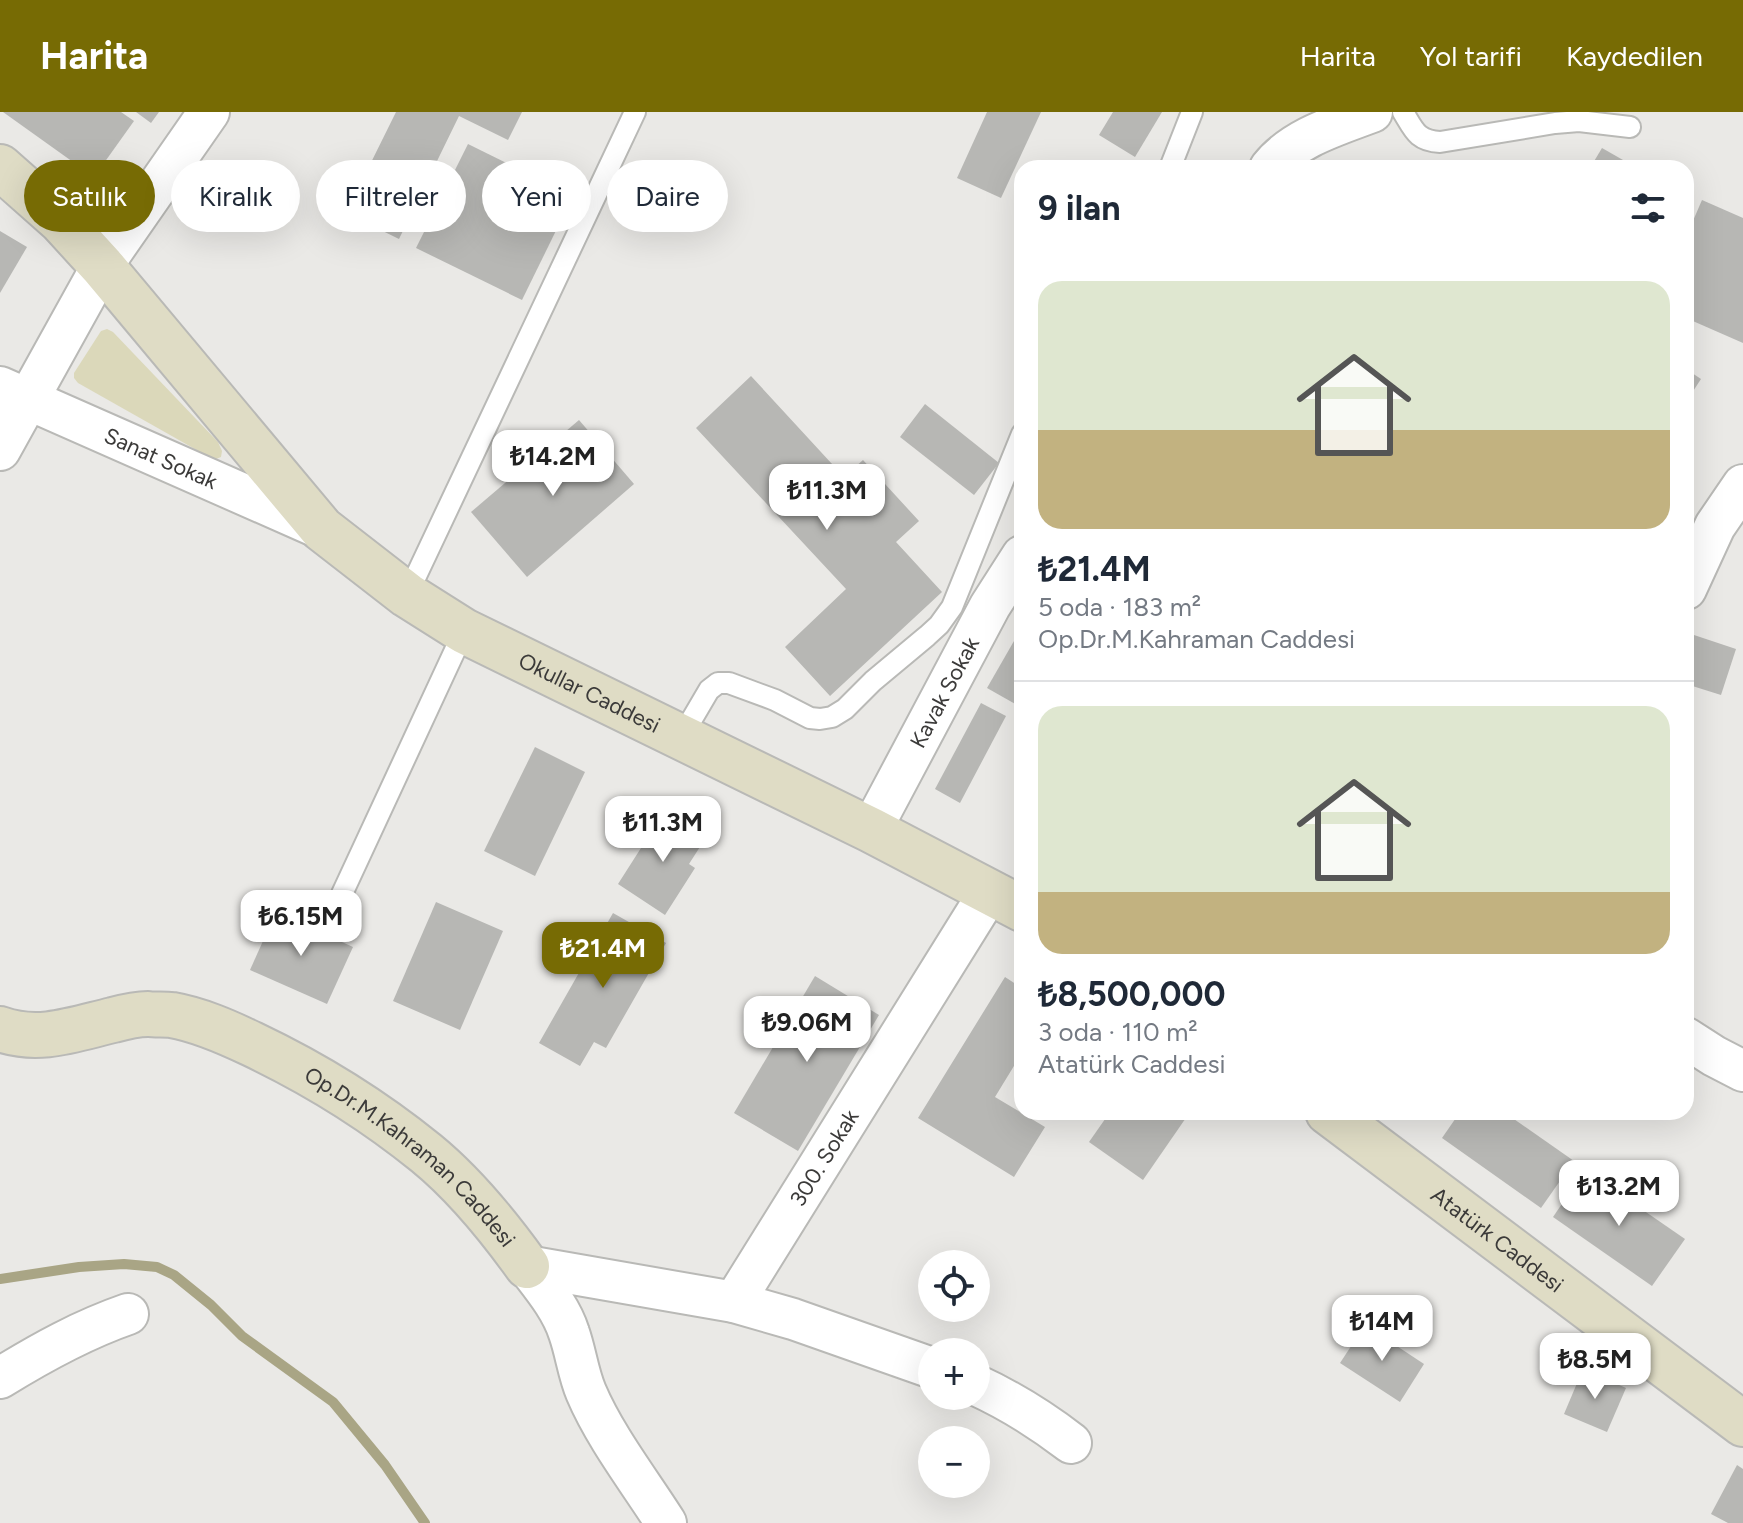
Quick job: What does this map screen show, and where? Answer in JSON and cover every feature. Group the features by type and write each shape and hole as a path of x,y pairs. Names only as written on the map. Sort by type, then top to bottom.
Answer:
{"street":[{"path":"0,450 14,393 209,112"},
{"path":"1278,160 1300,143 1372,112"},
{"path":"0,167 61,221 102,266"},
{"name":"Okullar Caddesi","path":"102,266 322,529 407,595 464,631 871,830"},
{"name":"Sanat Sokak","path":"14,393 322,529"},
{"path":"1694,572 1715,526 1743,485"},
{"name":"Kavak Sokak","path":"871,830 990,606 1014,568"},
{"path":"871,830 1006,900"},
{"name":"300. Sokak","path":"734,1302 1006,900"},
{"name":"Op.Dr.M.Kahraman Caddesi","path":"0,1029 32,1036 61,1034 140,1014 172,1015 200,1022 280,1057 334,1089 428,1155 497,1227 562,1316 587,1393 606,1430 666,1523"},
{"path":"1694,1043 1743,1071"},
{"name":"Atatürk Caddesi","path":"1339,1120 1743,1424"},
{"path":"527,1266 734,1302 793,1319 918,1363"},
{"path":"0,1378 95,1325 128,1314"},
{"path":"990,1392 1042,1420 1071,1443"}],"lane":[{"path":"407,595 635,112"},
{"path":"1173,160 1192,112"},
{"path":"1403,112 1418,136 1427,141 1440,142 1579,121 1630,127"},
{"path":"682,736 709,690 718,683 729,683 775,700 810,718 832,717 845,709 939,625 952,607 1014,454"},
{"path":"341,896 464,631"}],"shaded area":[{"path":"107,329 218,442 221,457 209,457 78,383 74,373 101,331"}],"building":[{"path":"3,112 121,112 134,121 106,160 70,160"},
{"path":"136,112 159,112 151,123"},
{"path":"396,112 522,112 508,140 459,116 438,160 372,160"},
{"path":"987,112 1041,112 1019,160 1014,160 1014,170 1001,198 957,178"},
{"path":"1113,112 1162,112 1135,157 1099,135"},
{"path":"468,144 500,160 482,160 482,232 555,232 522,300 416,248 424,232 466,232 466,160 460,160"},
{"path":"1602,148 1623,160 1595,160"},
{"path":"1702,200 1743,218 1743,343 1694,322 1694,218"},
{"path":"0,231 27,247 0,293"},
{"path":"385,232 402,232 399,239"},
{"path":"1694,374 1701,379 1694,390"},
{"path":"751,376 844,477 863,460 919,521 896,542 942,592 830,696 785,647 846,589 696,428"},
{"path":"925,404 999,463 974,495 900,437"},
{"path":"579,420 634,484 527,577 471,512"},
{"path":"1694,635 1736,649 1721,695 1694,687"},
{"path":"1014,641 1014,703 987,688"},
{"path":"981,703 1006,716 960,803 935,789"},
{"path":"535,747 585,772 535,876 484,851"},
{"path":"664,812 705,839 689,864 695,868 665,915 618,884"},
{"path":"436,902 503,931 460,1030 393,1001"},
{"path":"276,912 353,947 327,1004 250,970"},
{"path":"613,913 666,943 606,1048 594,1042 580,1066 539,1043"},
{"path":"815,976 879,1015 798,1151 734,1113"},
{"path":"1005,977 1014,983 1014,1066 995,1097 1014,1108 1014,1120 1033,1120 1045,1127 1014,1177 918,1118"},
{"path":"1104,1120 1184,1120 1143,1180 1089,1142"},
{"path":"1454,1120 1515,1120 1574,1161 1541,1208 1442,1138"},
{"path":"1585,1170 1685,1239 1652,1286 1553,1217"},
{"path":"1365,1325 1424,1364 1400,1402 1340,1363"},
{"path":"1583,1369 1626,1388 1607,1432 1564,1414"},
{"path":"1737,1465 1743,1469 1743,1523 1728,1523 1711,1514"}],"waterway":[{"path":"0,1279 79,1267 124,1264 157,1267 174,1275 242,1336 333,1402 385,1465 425,1523"}]}
